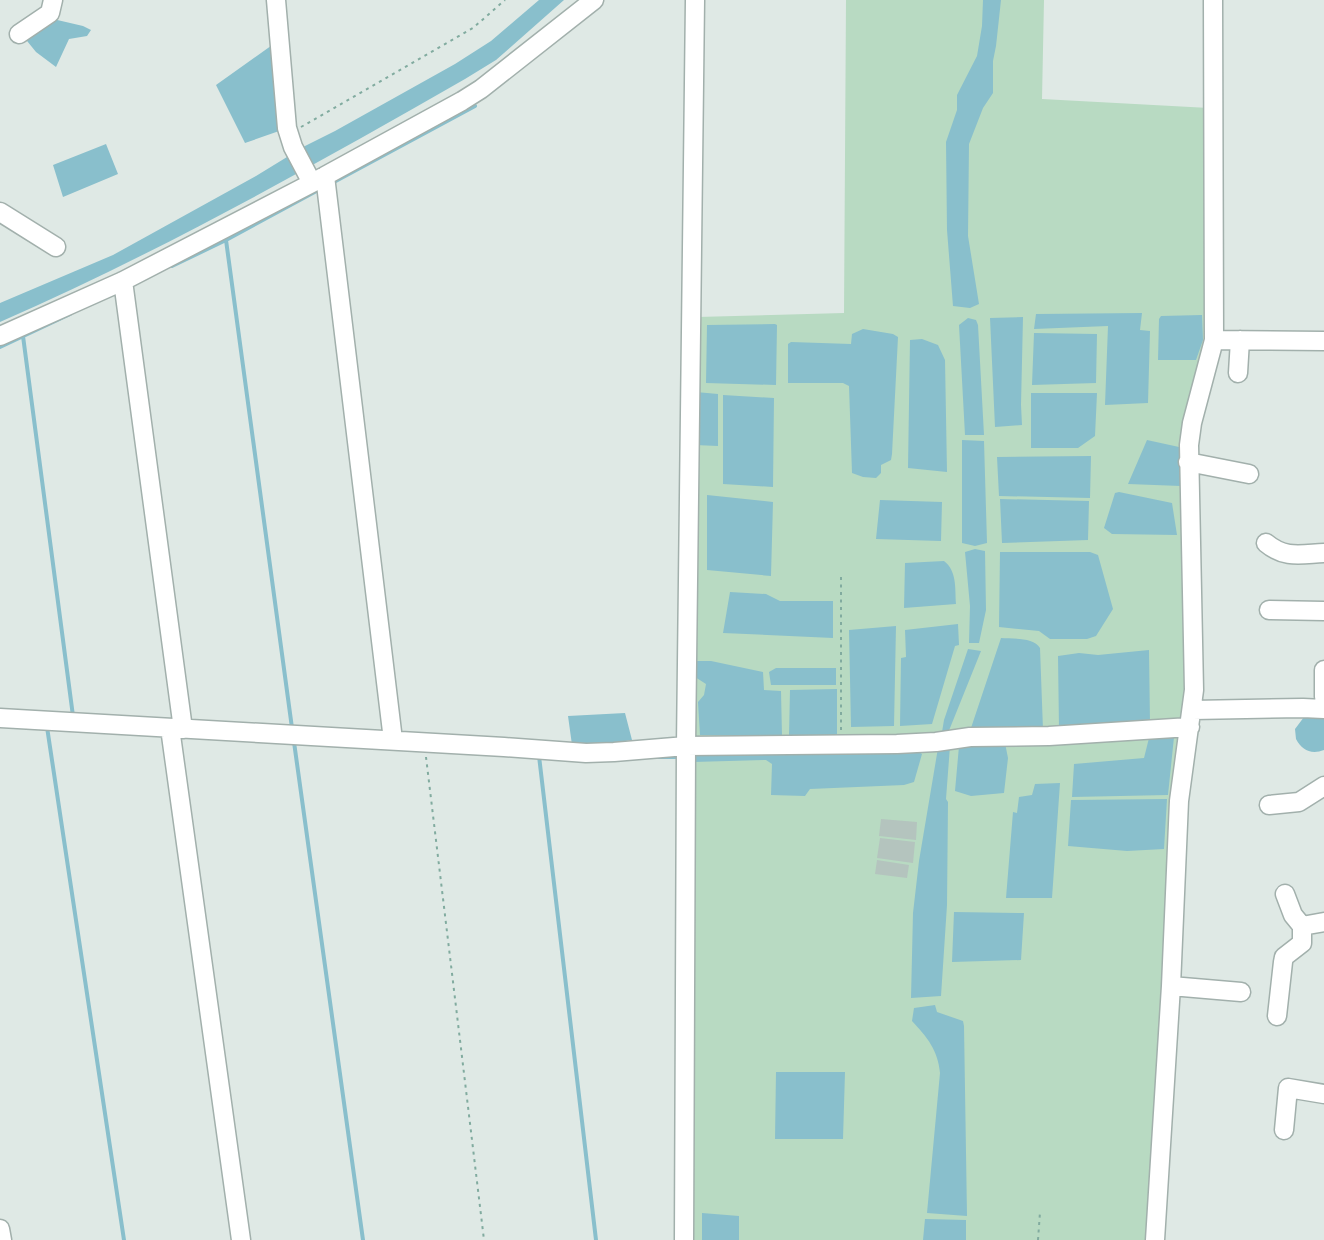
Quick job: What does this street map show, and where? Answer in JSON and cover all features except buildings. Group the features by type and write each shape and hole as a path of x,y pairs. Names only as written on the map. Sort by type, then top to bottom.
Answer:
{"street":[{"path":"19,34 50,13 53,0"},
{"path":"276,0 290,141 315,178 393,740"},
{"path":"0,336 123,281 481,88 594,0"},
{"path":"684,1240 686,746 695,0"},
{"path":"1155,1240 1171,986 1179,801 1194,690 1188,462 1192,423 1214,340 1213,0"},
{"path":"0,212 56,247"},
{"path":"123,281 241,1240"},
{"path":"1214,340 1324,340"},
{"path":"1238,373 1240,340"},
{"path":"1188,462 1249,474"},
{"path":"1266,543 1283,554 1324,553"},
{"path":"1269,610 1324,611"},
{"path":"1324,670 1324,697"},
{"path":"0,718 586,753 686,746 841,744 943,741 970,737 1049,736 1303,708 1324,709"},
{"path":"1269,805 1299,802 1324,786"},
{"path":"1277,1016 1284,957 1302,943 1302,926 1293,915 1285,894"},
{"path":"1302,926 1324,922"},
{"path":"1171,986 1241,992"},
{"path":"1284,1130 1288,1088 1324,1094"},
{"path":"0,1229 2,1240"}],"path":[{"path":"290,141 464,34 505,0"},
{"path":"841,575 841,744"},
{"path":"424,742 484,1240"},
{"path":"1038,1240 1040,1212"}],"green space":[{"path":"846,0 1044,0 1042,99 1209,108 1207,339 1185,420 1189,691 1185,722 947,735 692,741 697,317 844,313"},
{"path":"1182,735 1168,858 1148,1240 688,1240 691,750"}],"water":[{"path":"539,0 564,0 496,60 465,79 293,176 177,237 119,267 0,322 0,303 113,255 256,176 305,146 455,64 491,41"},
{"path":"983,0 1001,0 993,61 993,93 983,108 969,144 968,236 979,304 970,308 953,306 947,230 946,142 957,110 957,95 977,56"},
{"path":"53,19 91,30 87,36 69,39 56,67 36,52 23,36"},
{"path":"275,43 282,130 245,143 216,85"},
{"path":"106,144 118,174 63,197 53,165"},
{"path":"1142,313 1140,330 1150,331 1148,403 1105,405 1108,326 1034,329 1036,314"},
{"path":"1202,315 1203,340 1196,360 1158,360 1161,316"},
{"path":"1023,317 1022,425 995,427 990,318"},
{"path":"968,318 976,320 978,325 984,435 965,435 959,325"},
{"path":"707,325 777,325 776,385 706,383"},
{"path":"863,329 893,334 898,337 892,454 891,460 881,465 881,473 876,478 852,473 849,386 843,383 788,383 788,344 791,342 851,344 852,334"},
{"path":"1034,333 1097,334 1096,383 1032,385"},
{"path":"922,339 938,345 945,360 947,472 908,468 910,340"},
{"path":"696,392 718,394 718,446 695,445"},
{"path":"1031,393 1097,393 1095,436 1078,448 1031,448"},
{"path":"723,395 774,398 773,487 723,484"},
{"path":"962,440 984,441 987,543 975,546 962,543"},
{"path":"1147,440 1179,447 1181,486 1128,484"},
{"path":"1091,456 1090,498 999,496 997,457"},
{"path":"1115,493 1172,503 1177,535 1112,534 1104,528"},
{"path":"707,495 773,502 771,576 707,570"},
{"path":"1000,499 1089,501 1088,540 1002,543"},
{"path":"880,500 942,502 941,541 876,539"},
{"path":"975,549 985,551 986,610 979,643 969,643 970,606 965,552"},
{"path":"1000,552 1090,552 1098,555 1113,609 1096,636 1087,639 1050,639 1039,631 999,627"},
{"path":"944,561 953,575 956,604 904,608 905,563"},
{"path":"730,592 766,594 780,601 833,601 833,638 723,633"},
{"path":"958,624 959,645 955,646 932,724 900,726 901,658 906,657 905,630"},
{"path":"896,626 894,726 851,727 849,630"},
{"path":"1001,638 1028,640 1040,648 1043,730 970,731"},
{"path":"968,649 981,651 948,733 942,732 944,720"},
{"path":"1149,650 1150,724 1059,729 1058,656"},
{"path":"695,661 711,661 763,672 764,690 781,691 782,736 700,735 698,702 704,695 706,684 695,677"},
{"path":"776,668 836,668 836,685 771,685 769,672"},
{"path":"837,689 837,736 789,736 790,690"},
{"path":"625,713 632,740 599,745 572,745 568,716"},
{"path":"1324,716 1324,750 1315,752 1307,750 1296,739 1295,729 1304,717"},
{"path":"1174,737 1168,795 1072,797 1074,764 1144,758 1149,738"},
{"path":"1005,743 1008,758 1004,793 971,796 955,791 959,746"},
{"path":"950,746 946,799 948,802 947,905 941,996 911,998 913,913 919,861 938,748"},
{"path":"693,752 919,752 922,754 914,782 904,785 810,789 805,796 771,795 772,764 766,760 693,762"},
{"path":"1060,783 1052,898 1006,898 1013,812 1017,813 1019,797 1032,795 1035,784"},
{"path":"1167,799 1164,849 1127,851 1068,846 1071,800"},
{"path":"954,912 1024,913 1021,960 952,962"},
{"path":"935,1005 937,1012 963,1021 964,1026 967,1216 927,1213 940,1073 937,1057 931,1044 912,1021 914,1008"},
{"path":"776,1072 845,1072 843,1139 775,1139"},
{"path":"702,1213 739,1216 739,1240 702,1240"},
{"path":"925,1219 966,1220 966,1240 923,1240"}],"waterway":[{"path":"332,183 475,106"},
{"path":"172,266 226,240 322,188"},
{"path":"226,240 292,728"},
{"path":"0,347 70,314"},
{"path":"23,336 73,716"},
{"path":"47,727 124,1240"},
{"path":"294,742 363,1240"},
{"path":"539,756 596,1240"},
{"path":"659,757 682,757"}]}
